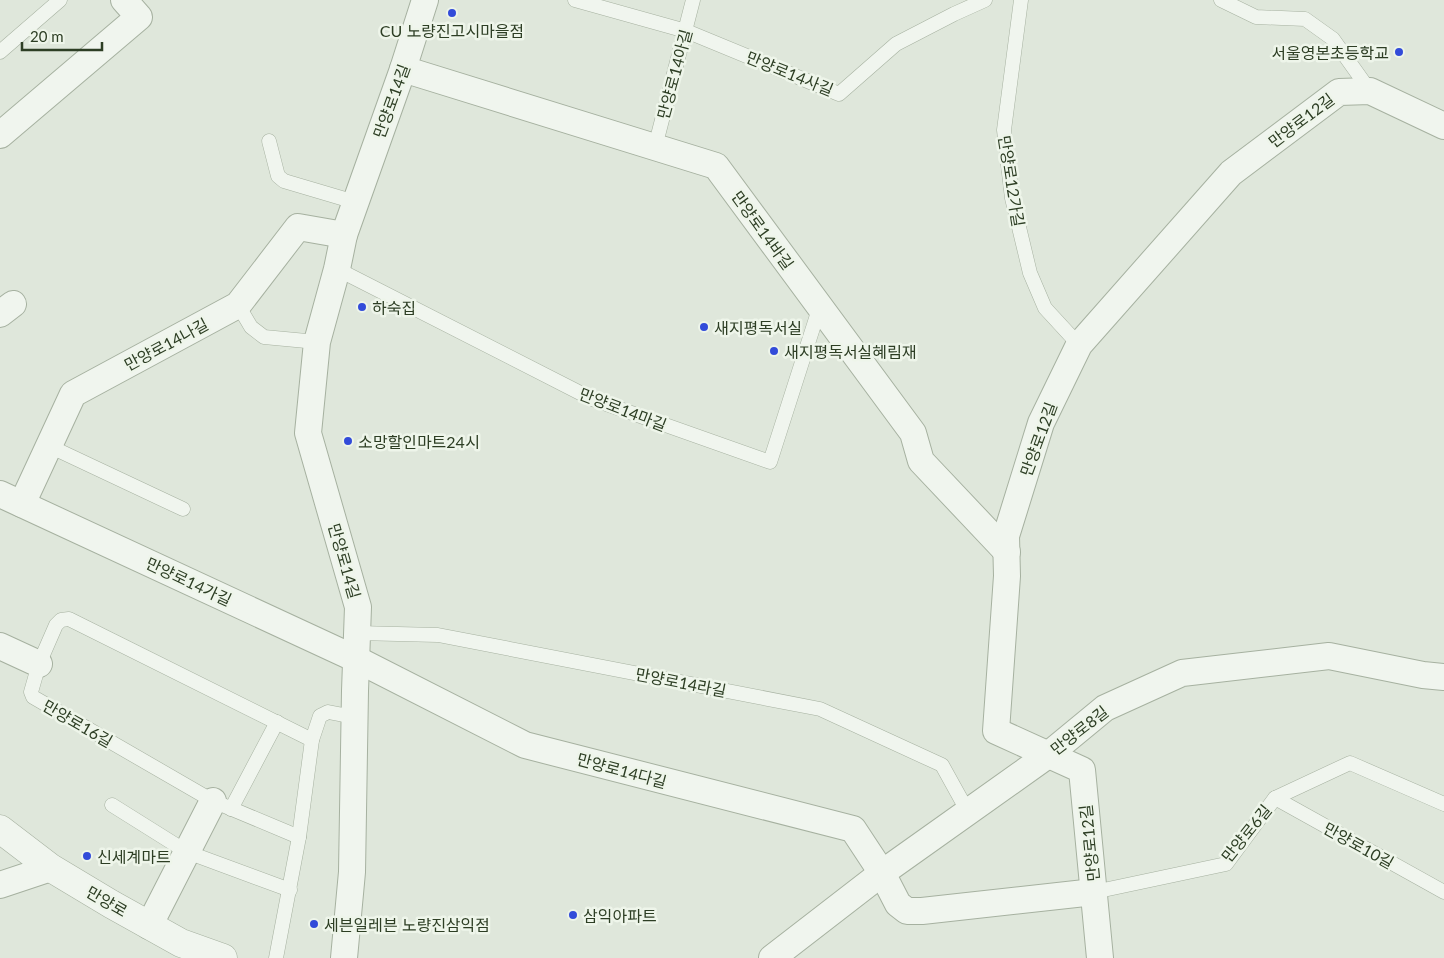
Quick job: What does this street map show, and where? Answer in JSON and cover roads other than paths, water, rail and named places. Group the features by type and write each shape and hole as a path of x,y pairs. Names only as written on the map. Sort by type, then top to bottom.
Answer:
{"street":[{"path":"0,136 139,18 124,0"},
{"name":"만양로14길","path":"344,958 352,872 354,717 358,607 308,433 317,342 337,269 344,235 403,69 425,0"},
{"name":"만양로14바길","path":"403,69 716,166 913,433 921,461 1007,552"},
{"name":"만양로12길","path":"1100,958 1082,770 996,731 1007,576 1006,536 1041,423 1079,344 1231,173 1339,92 1370,91 1444,126"},
{"name":"만양로14나길","path":"7,503 50,446 73,394 238,305 298,227 344,235"},
{"name":"만양로14가길","path":"7,503 356,659"},
{"path":"0,646 39,664"},
{"name":"만양로8길","path":"772,958 882,872 1048,755 1105,708 1182,673 1329,656 1423,675 1444,677"},
{"name":"만양로14다길","path":"356,659 525,745 853,830 882,872 898,904 907,911 922,911 1094,892"},
{"path":"149,926 187,852 222,805"},
{"name":"만양로","path":"0,829 51,868 149,926 180,943 223,958"},
{"path":"0,885 51,868"}],"lane":[{"path":"0,52 60,0"},
{"name":"만양로14사길","path":"575,0 686,30 839,94 896,44 985,0"},
{"name":"만양로14아길","path":"655,147 693,0"},
{"name":"만양로12가길","path":"1021,0 1004,130 1012,198 1030,273 1045,308 1079,344"},
{"path":"1222,0 1256,17 1305,19 1333,39 1370,91"},
{"path":"269,141 278,176 284,181 355,202"},
{"name":"만양로14마길","path":"337,269 592,399 770,462 820,306"},
{"path":"238,305 251,327 264,337 317,342"},
{"path":"50,446 182,509"},
{"name":"만양로16길","path":"222,805 32,697 31,692 39,664 56,625 61,620 69,619 312,740"},
{"name":"만양로14라길","path":"357,633 438,635 820,709 942,764 968,812"},
{"path":"276,958 299,838 312,740 320,716 328,712 354,717"},
{"path":"277,722 222,805 299,838"},
{"name":"만양로6길","path":"1094,892 1226,864 1275,798 1350,763 1444,804"},
{"name":"만양로10길","path":"1275,798 1444,892"},
{"path":"112,805 187,852 290,890"}],"place":[{"name":"CU 노량진고시마을점","path":"452,13"},
{"name":"서울영본초등학교","path":"1399,52"},
{"name":"하숙집","path":"362,307"},
{"name":"새지평독서실","path":"704,327"},
{"name":"새지평독서실혜림재","path":"774,351"},
{"name":"소망할인마트24시","path":"348,441"},
{"name":"신세계마트","path":"87,856"},
{"name":"삼익아파트","path":"573,915"},
{"name":"세븐일레븐 노량진삼익점","path":"314,924"}]}
